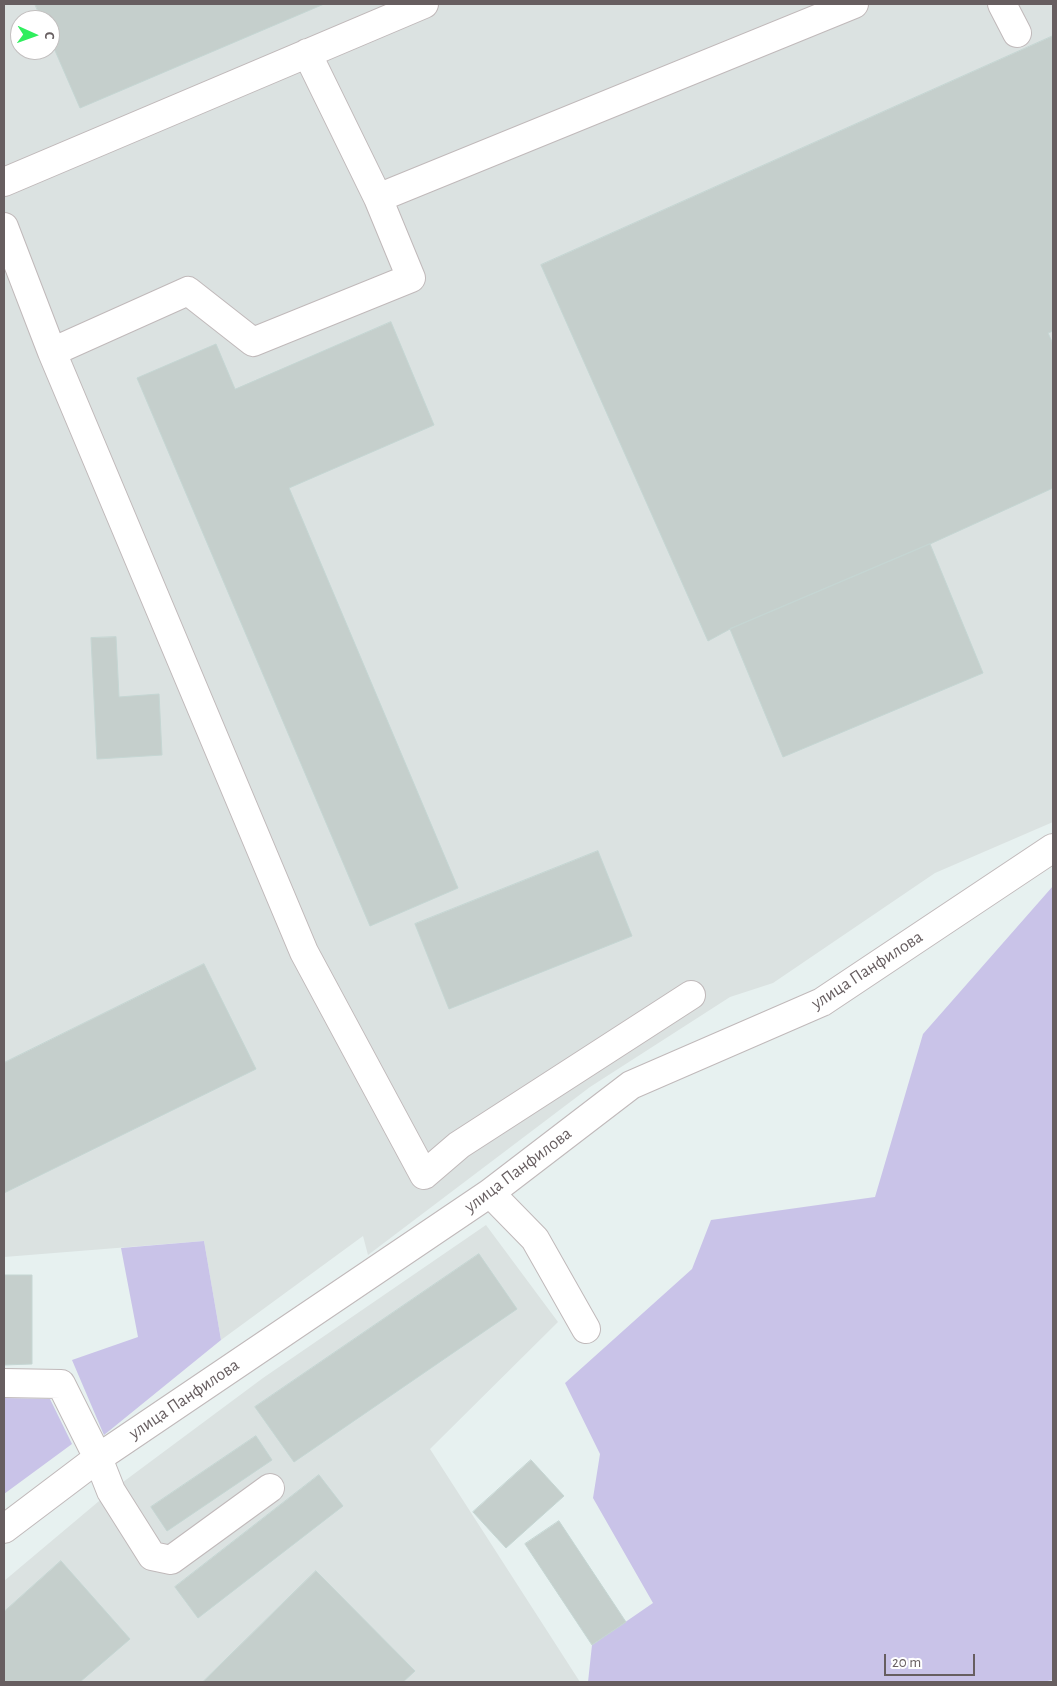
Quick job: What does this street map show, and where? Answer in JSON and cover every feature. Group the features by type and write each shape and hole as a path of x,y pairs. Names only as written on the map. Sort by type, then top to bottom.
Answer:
{"street":[{"path":"4,182 424,4"},
{"path":"378,198 854,4"},
{"path":"1002,4 1017,33"},
{"path":"52,352 188,291 253,342 411,278 378,198 307,54"},
{"path":"4,227 52,352 304,952 424,1175 459,1145 691,995"},
{"name":"улица Панфилова","path":"4,1529 98,1458 490,1193 631,1085 822,1002 1053,848"},
{"path":"490,1193 535,1239 586,1329"},
{"path":"4,1383 61,1384 98,1458 112,1491 152,1556 171,1560 270,1488"}],"shaded area":[{"path":"4,4 1053,4 1053,822 935,873 773,983 730,997 590,1087 368,1255 363,1236 221,1340 204,1241 4,1257"},
{"path":"1053,886 1053,1680 1042,1682 588,1682 592,1645 653,1603 593,1498 600,1454 565,1383 692,1269 711,1220 875,1197 923,1034"},
{"path":"486,1225 558,1322 430,1449 580,1682 4,1682 4,1581 111,1491 263,1378"},
{"path":"204,1241 221,1340 104,1435 72,1360 138,1337 121,1248"},
{"path":"4,1398 50,1399 72,1444 4,1494"}],"building":[{"path":"35,4 324,4 80,108 59,60 60,10 38,10"},
{"path":"1053,36 1053,331 1048,333 1053,344 1053,488 930,544 730,629 708,641 541,265"},
{"path":"391,322 434,425 289,488 458,888 370,926 137,378 216,344 235,389"},
{"path":"930,544 983,673 783,757 730,629"},
{"path":"116,637 119,697 159,694 162,755 97,759 91,638"},
{"path":"598,851 632,936 449,1009 415,924"},
{"path":"204,964 256,1069 4,1193 4,1063"},
{"path":"479,1254 517,1309 294,1462 255,1407"},
{"path":"4,1275 32,1275 32,1364 4,1365"},
{"path":"256,1436 272,1460 167,1531 151,1507"},
{"path":"531,1460 564,1496 506,1548 473,1512"},
{"path":"319,1475 343,1506 198,1618 175,1587"},
{"path":"559,1521 626,1622 592,1645 525,1544"},
{"path":"61,1561 130,1639 80,1682 4,1682 4,1612"},
{"path":"316,1571 415,1671 403,1682 203,1682"}]}
